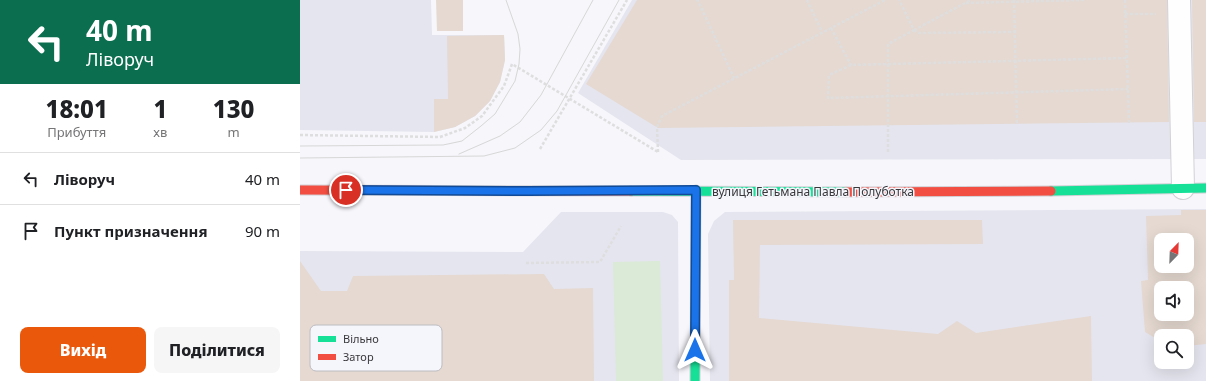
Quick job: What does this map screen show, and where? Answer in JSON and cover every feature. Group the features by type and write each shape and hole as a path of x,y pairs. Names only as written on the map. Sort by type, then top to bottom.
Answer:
{"street":[{"path":"1179,0 1183,188"},
{"name":"вулиця Гетьмана Павла Полуботка","path":"300,190 1007,192 1206,188"},
{"path":"695,381 696,190"}],"path":[{"path":"540,149 627,0"},
{"path":"698,0 734,78"},
{"path":"807,0 822,32"},
{"path":"300,136 440,137 465,128 482,116 504,86 512,64 658,152 657,127 662,116 885,0"},
{"path":"899,0 914,30 919,33 1014,32"},
{"path":"888,152 888,44 971,0"},
{"path":"966,3 1084,0"},
{"path":"1124,0 1129,123"},
{"path":"1014,1 1017,124"},
{"path":"1125,14 1161,14"},
{"path":"832,28 850,65"},
{"path":"1126,58 850,65 829,75 828,98 1128,89"},
{"path":"526,263 600,262 621,226"}],"shaded area":[{"path":"300,0 431,0 432,35 504,35 505,60 500,82 490,101 475,116 455,127 434,132 300,130"},
{"path":"632,0 1206,0 1206,159 681,160 578,93"},
{"path":"1206,209 1206,381 710,381 708,234 714,221 725,212"},
{"path":"561,212 663,212 672,215 678,222 679,381 300,381 300,251 523,252"}],"green space":[{"path":"660,261 663,381 616,381 613,262"}],"building":[{"path":"436,0 463,0 463,31 437,31"},
{"path":"637,0 1167,0 1169,122 658,128 586,84"},
{"path":"1192,0 1206,0 1206,122 1194,122"},
{"path":"504,35 505,60 500,82 490,101 475,116 455,127 434,132 434,99 448,99 447,36"},
{"path":"1181,210 1206,210 1206,344 1194,345 1194,329 1154,329 1154,337 1145,332 1141,281 1148,280 1146,216 1181,215"},
{"path":"733,220 982,220 983,244 760,245 759,318 938,334 957,321 976,333 1091,316 1092,381 729,381 729,280 734,280"},
{"path":"300,261 321,291 347,291 353,276 544,274 554,289 593,288 594,381 300,381"}],"tram line":[{"path":"300,146 443,145 462,141 495,114 515,81 519,64 520,49 518,34 506,0"},
{"path":"459,154 500,136 520,122 541,95 593,0"},
{"path":"300,158 484,156 515,148 541,130 557,111 619,0"}],"traffic: fast":[{"path":"1051,191 1206,188"},
{"path":"695,381 696,190"},
{"path":"631,191 846,192"}],"traffic: jam":[{"path":"300,190 631,191"},
{"path":"846,192 1051,191"}],"route":[{"path":"346,190 696,190 695,350"}]}
